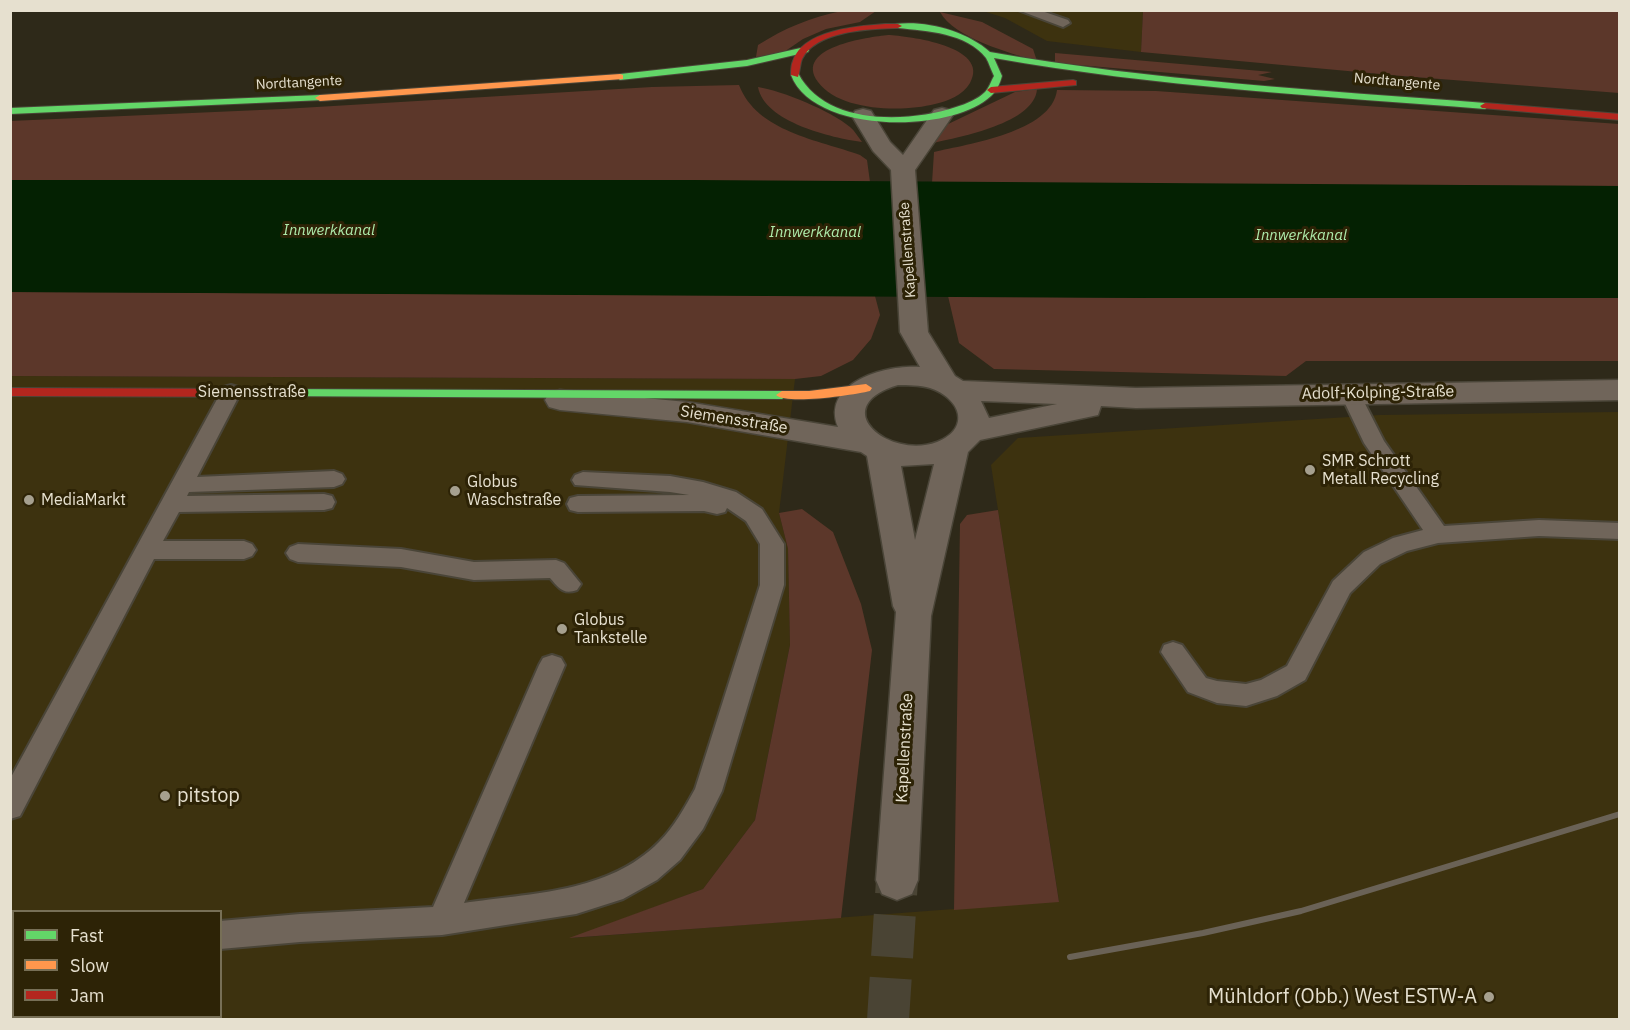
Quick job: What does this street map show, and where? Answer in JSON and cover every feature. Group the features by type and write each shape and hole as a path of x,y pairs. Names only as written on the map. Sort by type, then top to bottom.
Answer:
{"main road":[{"path":"867,27 886,10"},
{"path":"935,18 943,33"},
{"name":"Nordtangente","path":"10,111 301,99 589,80 747,63 806,50 831,35 867,27 898,26 943,33 972,44 986,54 1047,66 1171,80 1620,117"},
{"path":"802,88 795,75 795,68 796,62 806,50"},
{"path":"785,85 802,88 826,105 863,117 903,120 942,115 967,108 991,90 997,75 992,61 986,54"},
{"name":"Nordtangente","path":"589,80 713,80"},
{"name":"Nordtangente","path":"991,90 1048,84 1171,80"},
{"name":"Siemensstraße","path":"10,393 808,395 875,383"}],"street":[{"path":"863,117 881,146 903,169 914,159 919,147 942,115"},
{"name":"Kapellenstraße","path":"903,169 914,332 950,386"},
{"path":"875,383 914,376 950,386 967,399 972,410 974,422 962,440 937,455 900,456 874,447 856,432 851,420 851,408 856,397 875,383 914,332"},
{"name":"Adolf-Kolping-Straße","path":"950,386 1136,398 1620,390"},
{"name":"Siemensstraße","path":"493,394 687,412 874,447"},
{"name":"Adolf-Kolping-Straße","path":"962,440 1136,398"},
{"name":"Kapellenstraße","path":"897,880 913,616 946,485 962,440"},
{"name":"Kapellenstraße","path":"874,447 913,616"}],"lane":[{"path":"1024,10 1063,23"},
{"path":"10,807 231,392"},
{"path":"1350,393 1376,442 1438,535"},
{"path":"177,495 334,479"},
{"path":"222,935 300,928 442,921 576,900 613,889 647,871 670,851 693,820 708,791 772,585 771,544 754,515 728,498 703,490 670,484 581,492"},
{"path":"177,495 324,502"},
{"path":"1173,652 1197,685 1217,692 1246,695 1268,689 1296,673 1341,587 1372,558 1401,544 1438,535 1539,528 1620,531"},
{"path":"148,550 244,550"},
{"path":"298,553 401,558 474,571 556,569 569,584"},
{"path":"442,921 552,665"}],"shaded area":[{"path":"842,11 876,11 860,22 826,29 803,39 784,52 756,57 758,45 778,33 809,20"},
{"path":"983,11 1143,11 1141,52 1047,41 1005,18"},
{"path":"1143,11 1619,11 1619,93 1141,52"},
{"path":"940,12 982,22 1033,49 1037,61 998,49 970,37 957,30"},
{"path":"888,35 928,41 959,52 969,60 973,70 970,83 955,97 945,101 922,107 890,108 873,107 841,99 828,92 818,82 813,70 816,60 824,52 866,38"},
{"path":"1055,53 1272,72 1258,75 1275,79 1264,81 1055,63"},
{"path":"739,85 748,101 774,124 808,139 860,155 867,160 870,182 11,180 10,121 283,109 652,87"},
{"path":"758,87 793,97 819,108 842,121 862,142 817,132 786,119 763,99"},
{"path":"1037,89 1033,101 1024,111 1010,119 977,132 933,143 944,126 1015,92"},
{"path":"1057,90 1156,91 1619,124 1619,186 932,183 934,152 987,140 1025,126 1052,104"},
{"path":"10,292 875,296 880,315 871,339 853,360 821,376 795,379 11,376"},
{"path":"948,296 1619,298 1619,361 1306,361 1286,376 994,369 959,343"},
{"path":"11,376 795,379 779,513 788,549 790,645 755,820 703,889 572,938 1059,901 991,465 1018,438 1380,415 1619,412 1619,1019 11,1020"},
{"path":"802,509 833,532 861,604 872,650 841,918 569,938 703,889 755,820 790,645 788,549 779,513"},
{"path":"998,510 1059,902 954,910 960,524 967,515"}],"water":[{"name":"Innwerkkanal","path":"11,180 693,180 1619,186 1619,298 11,292"}],"tunnel":[{"path":"888,1020 897,880"}],"railway":[{"path":"1070,957 1203,933 1301,911 1620,814"}],"traffic: fast":[{"path":"795,75 811,96 828,107 873,119 923,118 947,113 968,106 990,92 998,76 989,57 980,47 946,32 898,26"},
{"path":"620,77 747,63 805,50"},
{"path":"986,54 1048,65 1172,81 1485,106"},
{"path":"10,111 320,98"},
{"path":"269,393 782,395"}],"traffic: slow":[{"path":"320,98 620,77"},
{"path":"782,395 809,395 866,388"}],"traffic: jam":[{"path":"795,75 797,60 805,48 818,40 851,30 898,26"},
{"path":"991,90 1073,83"},
{"path":"1485,106 1620,117"},
{"path":"10,392 269,393"}],"place":[{"name":"SMR Schrott Metall Recycling","path":"1310,470"},
{"name":"Globus Waschstraße","path":"455,491"},
{"name":"MediaMarkt","path":"29,500"},
{"name":"Globus Tankstelle","path":"562,629"},
{"name":"pitstop","path":"165,796"},
{"name":"Mühldorf (Obb.) West ESTW-A","path":"1489,997"}]}
